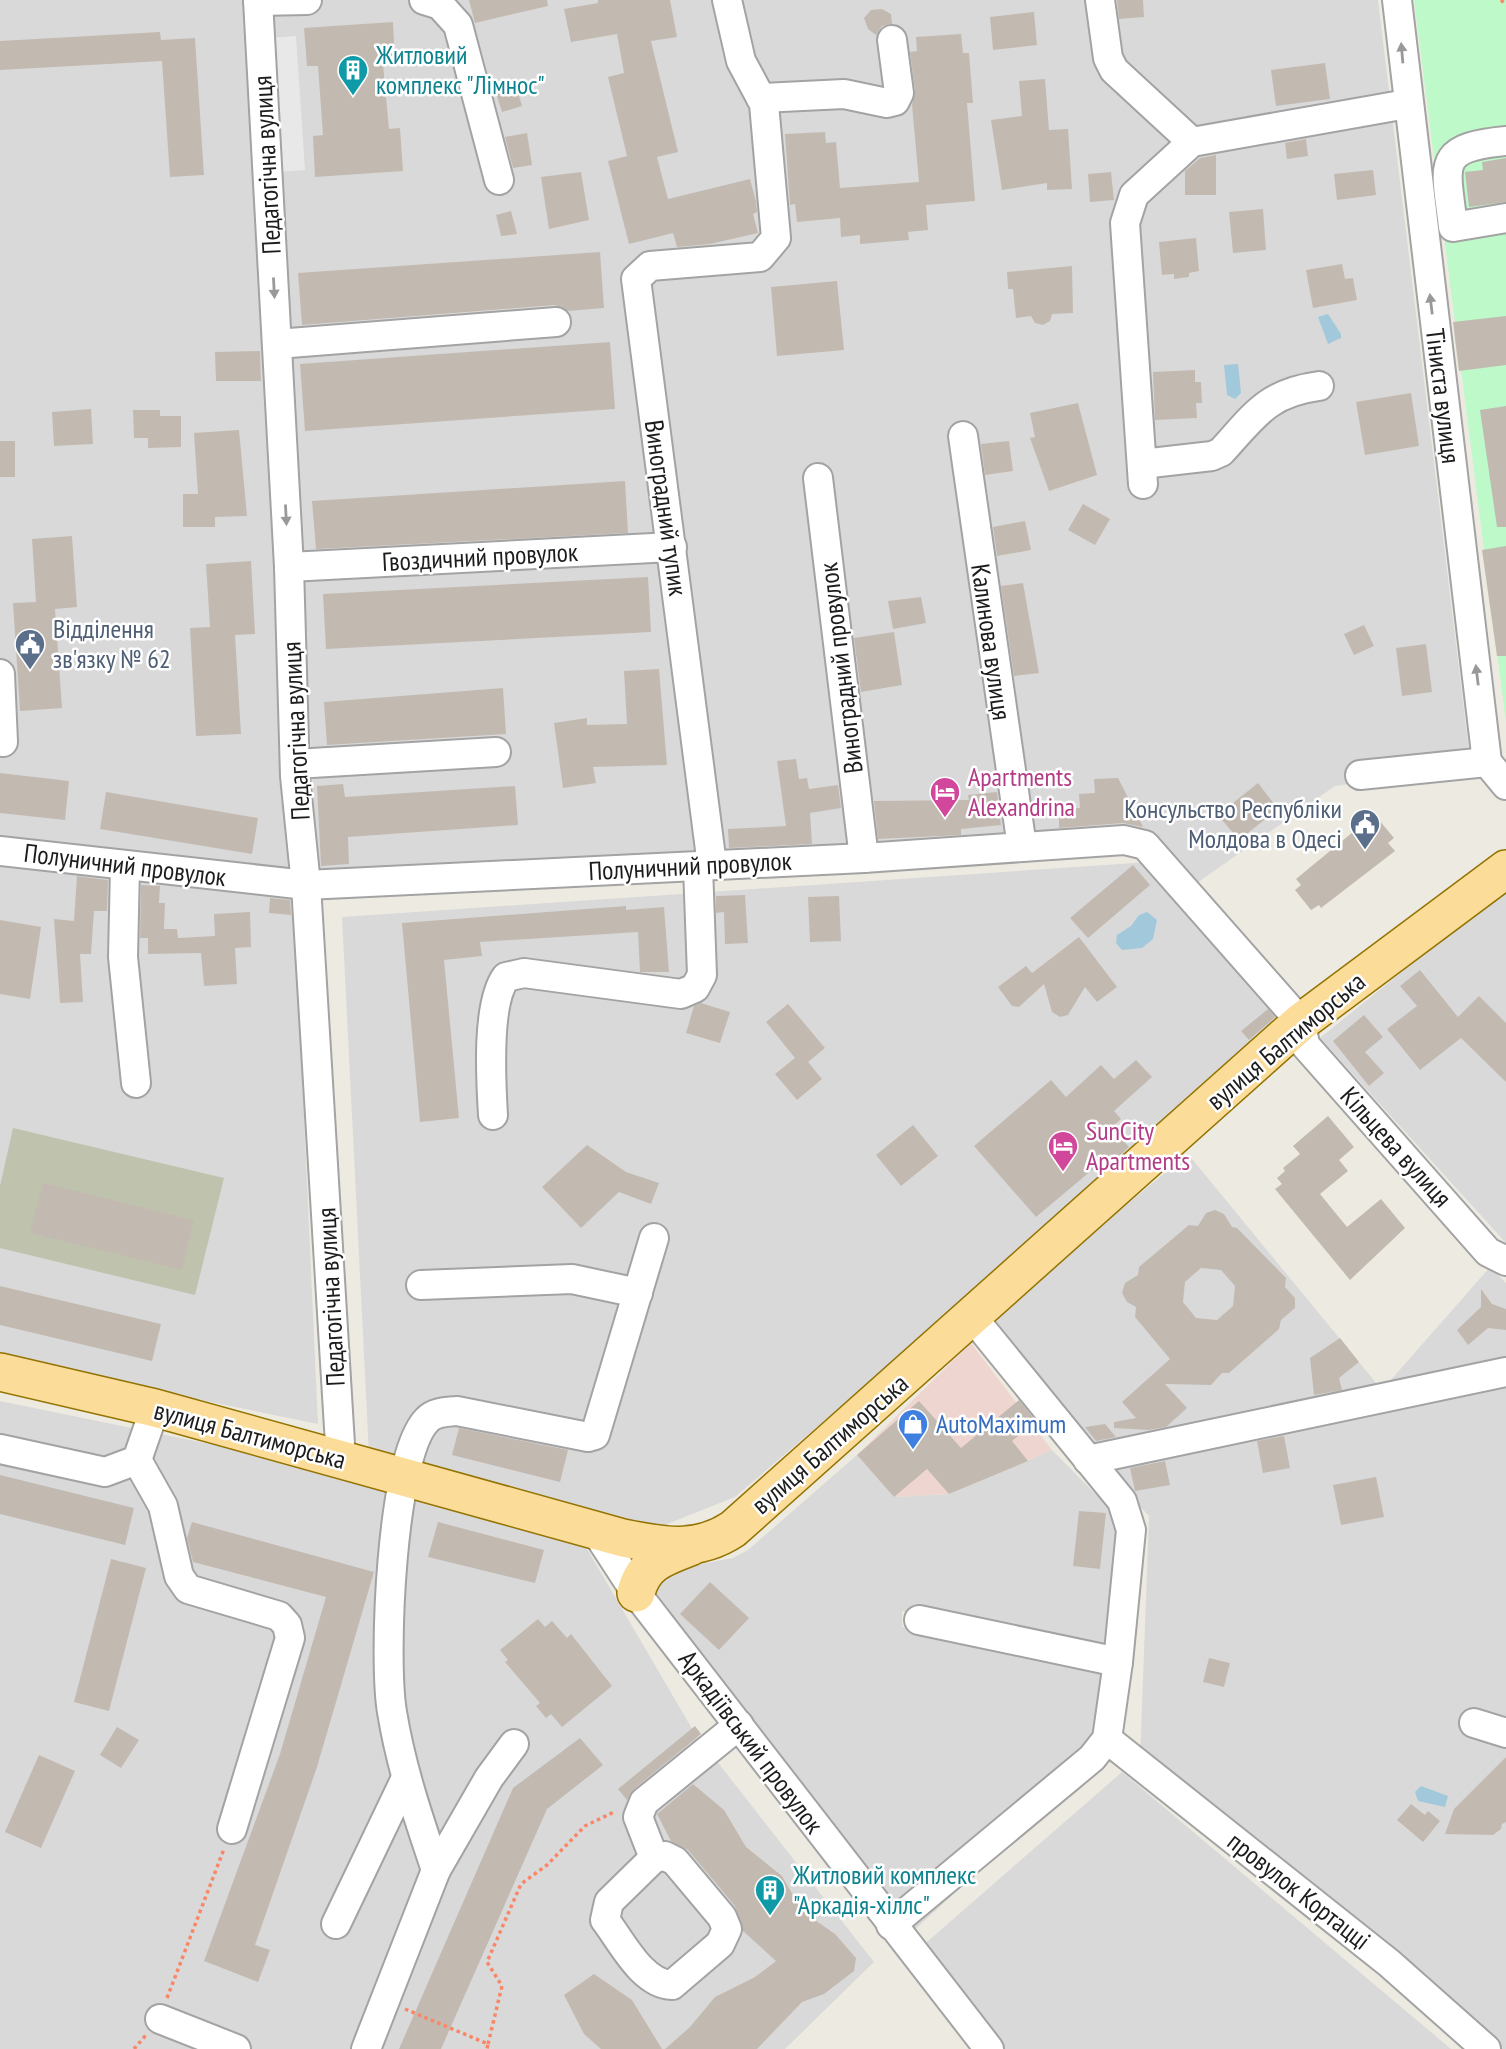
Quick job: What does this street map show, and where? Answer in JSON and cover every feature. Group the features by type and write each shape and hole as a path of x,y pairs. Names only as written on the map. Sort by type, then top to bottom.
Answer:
{"main road":[{"name":"вулиця Балтиморська","path":"0,1372 155,1408 649,1543 692,1546 719,1539 973,1318 1301,1022 1506,869"},
{"path":"636,1593 639,1581 651,1564 692,1546"}],"street":[{"path":"258,1 307,0"},
{"path":"424,0 440,5 457,25 499,180"},
{"path":"727,0 741,61 761,98 844,94 887,103 895,101 899,93 892,40"},
{"path":"1100,0 1108,58 1114,70 1192,142"},
{"name":"Тіниста вулиця","path":"1397,0 1407,104 1495,722 1487,762"},
{"name":"Педагогічна вулиця","path":"258,1 289,567 295,764 306,885 341,1461"},
{"name":"Виноградний тупик","path":"493,1115 490,1045 500,988 506,977 524,973 681,994 695,988 702,975 705,866 672,547 636,279 650,266 760,257 776,238 761,98"},
{"path":"1319,386 1295,390 1266,404 1221,452 1143,474 1125,223 1134,195 1192,142 1407,104"},
{"path":"1506,141 1469,145 1452,158 1448,168 1453,227 1506,219"},
{"path":"277,344 556,322"},
{"name":"Калинова вулиця","path":"963,436 1023,846"},
{"name":"Виноградний провулок","path":"818,478 864,858"},
{"name":"Гвоздичний провулок","path":"289,567 672,547"},
{"path":"0,674 3,742"},
{"path":"295,764 496,752"},
{"path":"1360,775 1487,762 1506,785"},
{"name":"Полуничний провулок","path":"0,850 125,867 306,885 864,858 1124,840 1145,845 1301,1022"},
{"path":"125,867 123,957 136,1083"},
{"name":"Кільцева вулиця","path":"1301,1022 1305,1045 1488,1252 1506,1261"},
{"path":"436,1870 405,1780 391,1709 387,1625 403,1475 421,1426 429,1417 439,1413 457,1412 588,1437 595,1435 654,1238"},
{"path":"421,1284 572,1279 638,1293"},
{"path":"891,1925 1092,1758 1107,1739 1118,1662 1131,1530 1122,1501 973,1318"},
{"path":"1088,1460 1506,1372"},
{"path":"155,1408 137,1460 163,1506 179,1576 188,1589 279,1616 287,1625 290,1638 232,1829"},
{"path":"0,1449 105,1472 137,1460"},
{"name":"Аркадіївський провулок","path":"595,1530 636,1593 989,2049"},
{"path":"919,1620 1118,1662"},
{"path":"1474,1723 1506,1733"},
{"path":"654,1858 643,1838 638,1817 644,1802 739,1725"},
{"name":"провулок Кортацці","path":"1107,1739 1390,1963 1486,2049"},
{"path":"366,2049 436,1870 489,1778 514,1744"},
{"path":"336,1924 405,1780"},
{"path":"665,1856 675,1861 722,1917 727,1928 720,1944 672,1985 661,1984 649,1978 605,1920 609,1902 654,1858 665,1856"},
{"path":"160,2019 236,2049"}],"path":[{"path":"1501,0 1506,5"},
{"path":"386,2000 487,2047 502,1986 487,1962 521,1884 547,1865 585,1826 626,1807"},
{"path":"134,2049 160,2019 232,1829"}],"shaded area":[{"path":"0,0 245,0 297,884 0,839"},
{"path":"269,0 1378,0 1471,768 1335,786 1197,883 1171,852 523,861 317,870 286,261"},
{"path":"296,36 305,170 277,172 268,38"},
{"path":"0,857 294,896 318,1424 0,1359"},
{"path":"1149,862 1286,1025 735,1497 652,1530 369,1455 342,917"},
{"path":"1506,888 1506,1243 1320,1038"},
{"path":"13,1128 224,1178 195,1295 0,1248 0,1186"},
{"path":"1188,1154 1382,1390 1490,1267 1506,1283 1506,1365 1098,1455 984,1322"},
{"path":"971,1343 1052,1450 949,1494 894,1497 857,1455"},
{"path":"1506,1385 1506,2049 1487,2049 1140,1759 1149,1516 1096,1460"},
{"path":"0,1401 361,1475 583,1542 694,1732 874,1962 785,2049 0,2049"},
{"path":"1052,1450 1126,1525 1110,1656 902,1611 902,1627 1116,1676 1108,1752 909,1935 653,1588 674,1569 733,1558 748,1550 857,1455 894,1497 949,1494"},
{"path":"1122,1772 1451,2049 1002,2049 920,1948"}],"green space":[{"path":"1414,0 1506,0 1506,722"}],"water":[{"path":"1328,314 1341,338 1328,344 1318,317"},
{"path":"1238,364 1241,393 1235,399 1227,395 1224,365"},
{"path":"1147,912 1157,920 1153,939 1142,948 1122,950 1116,943 1117,935 1131,926 1139,915"},
{"path":"1421,1786 1448,1796 1445,1807 1418,1801 1415,1792"}],"building":[{"path":"469,0 547,0 548,6 475,23"},
{"path":"598,0 670,0 677,37 651,41 678,152 657,157 668,199 750,179 756,201 757,212 753,214 758,233 710,244 677,247 673,233 629,244 608,161 627,156 608,77 624,73 617,34 571,42 564,9 598,3"},
{"path":"1117,0 1143,0 1144,17 1119,19"},
{"path":"882,9 891,14 892,24 882,26 876,35 868,29 864,18 871,10"},
{"path":"1034,12 1037,45 993,50 990,17"},
{"name":"Житловий комплекс \"Лімнос\"","path":"393,22 395,62 383,64 389,129 400,128 403,171 315,177 313,136 323,135 318,66 307,66 304,28"},
{"path":"160,32 161,40 195,38 204,175 170,177 162,61 0,70 0,41"},
{"path":"961,34 963,53 969,53 973,103 967,103 975,201 926,205 928,230 908,232 909,240 860,244 860,235 841,237 840,218 797,222 795,204 790,205 785,134 825,132 826,143 836,142 840,188 919,182 912,105 915,91 910,52 917,51 916,37"},
{"path":"1325,63 1330,99 1276,106 1271,70"},
{"path":"514,78 522,106 502,112 493,84"},
{"path":"1045,79 1049,130 1068,129 1072,189 1047,190 1047,183 1002,190 991,120 1022,116 1019,81"},
{"path":"527,133 532,165 513,168 505,137"},
{"path":"1306,139 1308,156 1287,159 1285,143"},
{"path":"1216,155 1216,195 1185,195 1185,171 1200,158"},
{"path":"1506,158 1506,202 1469,207 1465,172 1483,170 1482,162"},
{"path":"1373,170 1376,195 1337,200 1334,174"},
{"path":"581,172 589,220 549,229 541,177"},
{"path":"1111,172 1114,200 1090,202 1088,174"},
{"path":"1263,209 1266,250 1233,253 1229,212"},
{"path":"511,211 517,234 501,236 496,215"},
{"path":"1196,238 1199,271 1189,273 1189,277 1174,279 1174,274 1162,275 1159,242"},
{"path":"600,252 604,308 568,311 555,305 302,325 298,273"},
{"path":"1342,264 1345,279 1353,278 1357,300 1313,308 1306,270"},
{"path":"1072,266 1073,313 1052,314 1050,321 1043,325 1035,323 1031,316 1016,318 1013,289 1008,289 1007,272"},
{"path":"837,281 844,350 777,356 771,287"},
{"path":"1506,316 1506,365 1459,371 1453,322"},
{"path":"610,342 615,409 305,431 300,364"},
{"path":"260,351 261,381 216,381 215,352"},
{"path":"1195,370 1195,382 1201,382 1202,403 1196,403 1197,418 1155,420 1153,372"},
{"path":"1411,393 1419,446 1365,455 1356,402"},
{"path":"1078,403 1097,475 1049,491 1030,438 1035,437 1030,413"},
{"path":"1506,406 1506,527 1497,527 1480,410"},
{"path":"91,409 93,444 54,446 52,412"},
{"path":"133,410 160,410 160,416 181,416 181,447 148,448 148,438 134,438"},
{"path":"239,430 247,516 215,517 215,527 183,527 183,494 198,494 194,433"},
{"path":"0,441 15,441 15,477 0,477"},
{"path":"1009,441 1013,471 985,475 981,444"},
{"path":"625,481 628,533 316,549 312,501"},
{"path":"1083,504 1110,519 1095,545 1068,530"},
{"path":"1025,521 1031,550 997,556 993,527"},
{"path":"72,536 77,607 55,609 62,708 20,711 13,603 36,602 32,539"},
{"path":"1506,546 1506,656 1497,656 1482,550"},
{"path":"251,561 255,634 235,635 241,734 196,736 190,628 210,627 206,564"},
{"path":"648,577 651,632 326,649 323,594"},
{"path":"1023,583 1039,673 1014,676 1001,586"},
{"path":"921,597 926,623 893,629 888,601"},
{"path":"1364,625 1374,646 1354,655 1344,634"},
{"path":"894,632 902,685 861,692 854,638"},
{"path":"1426,644 1432,692 1402,696 1396,648"},
{"path":"659,669 667,765 593,767 596,783 563,788 554,723 587,718 587,725 627,724 624,671"},
{"path":"503,688 506,734 327,745 324,702"},
{"path":"796,759 799,779 807,778 809,789 838,785 841,808 810,813 812,844 729,848 728,829 786,826 777,761"},
{"path":"0,773 69,781 65,820 0,813"},
{"path":"1118,778 1143,827 1123,823 1059,828 1059,809 1080,808 1079,794 1095,793 1094,779"},
{"path":"1258,783 1278,809 1239,840 1218,815"},
{"path":"343,784 345,797 515,786 518,825 348,837 349,864 321,866 317,786"},
{"path":"106,792 258,818 252,854 100,829"},
{"path":"997,792 1001,825 961,829 961,835 878,839 874,801 969,800 968,795"},
{"path":"1370,818 1374,824 1379,820 1394,838 1388,843 1395,851 1321,908 1319,905 1311,910 1295,890 1301,885 1296,879"},
{"path":"1133,865 1150,885 1088,938 1070,918"},
{"path":"77,876 108,880 107,911 94,911 91,954 80,954 83,1002 60,1003 54,919 74,921"},
{"path":"141,885 160,886 159,903 165,903 164,929 177,929 178,938 215,936 214,914 250,912 251,947 235,948 237,984 204,986 201,953 148,954 148,938 140,938"},
{"path":"745,895 748,943 725,944 724,912 716,913 716,896"},
{"path":"839,896 841,941 810,942 808,897"},
{"path":"270,898 290,900 291,915 269,913"},
{"path":"626,906 626,910 664,907 669,972 640,972 638,932 480,942 482,956 444,960 459,1118 420,1122 402,923"},
{"path":"0,920 41,927 30,999 0,994"},
{"path":"1079,937 1117,987 1097,1002 1085,987 1068,1015 1060,1017 1052,1012 1044,984 1019,1007 1012,1006 998,987 1026,966 1032,973"},
{"path":"1420,970 1458,1017 1479,996 1506,1023 1506,1082 1461,1038 1420,1070 1387,1029 1417,1006 1400,986"},
{"path":"701,1003 730,1012 720,1043 686,1033 694,1006"},
{"path":"788,1004 825,1048 808,1062 822,1079 797,1100 775,1074 795,1058 766,1022"},
{"path":"1268,1009 1275,1017 1249,1040 1241,1031"},
{"path":"1364,1015 1383,1037 1365,1052 1384,1073 1369,1086 1333,1041"},
{"path":"1136,1060 1152,1077 1114,1111 1121,1119 1111,1128 1129,1147 1116,1159 1111,1154 1036,1217 974,1146 1051,1080 1066,1097 1101,1065 1114,1079"},
{"path":"1328,1116 1354,1147 1339,1160 1348,1171 1320,1194 1347,1227 1381,1199 1405,1228 1350,1280 1275,1189 1282,1184 1277,1178 1285,1171 1283,1168 1300,1154 1293,1146"},
{"path":"913,1125 938,1156 901,1186 876,1155"},
{"path":"587,1145 626,1172 659,1183 651,1204 619,1192 581,1228 542,1187"},
{"path":"43,1183 194,1220 182,1270 30,1233"},
{"path":"1215,1210 1224,1214 1232,1227 1237,1228 1286,1278 1285,1287 1295,1298 1295,1308 1281,1320 1279,1329 1229,1373 1222,1373 1211,1385 1165,1384 1187,1408 1166,1427 1149,1430 1114,1428 1114,1422 1136,1418 1122,1402 1170,1359 1135,1317 1136,1307 1127,1302 1122,1293 1125,1283 1138,1275 1139,1267 1189,1225 1198,1226 1206,1213","holes":["1201,1268 1221,1270 1235,1286 1233,1306 1217,1320 1196,1318 1183,1302 1185,1282"]},
{"path":"0,1286 161,1324 152,1361 0,1325"},
{"path":"1481,1289 1492,1304 1506,1309 1506,1330 1488,1328 1468,1345 1457,1330 1481,1307"},
{"path":"1340,1338 1359,1362 1339,1378 1342,1390 1314,1395 1310,1358"},
{"name":"AutoMaximum","path":"1019,1400 1036,1421 1012,1441 1028,1461 949,1494 927,1469 894,1497 857,1455 919,1401 961,1448"},
{"path":"1105,1424 1116,1437 1096,1441 1085,1427"},
{"path":"459,1428 568,1450 560,1482 452,1455"},
{"path":"1284,1436 1290,1468 1263,1473 1257,1441"},
{"path":"1165,1461 1170,1485 1135,1491 1130,1468"},
{"path":"0,1475 134,1508 125,1545 0,1514"},
{"path":"1376,1477 1384,1517 1341,1525 1333,1485"},
{"path":"1079,1511 1106,1513 1100,1569 1073,1566"},
{"path":"192,1522 374,1572 317,1767 255,1945 270,1950 258,1982 204,1961 280,1754 326,1597 193,1562 187,1538"},
{"path":"438,1522 544,1550 535,1583 428,1557"},
{"path":"111,1559 146,1568 109,1711 74,1702"},
{"path":"710,1582 749,1618 719,1650 680,1614"},
{"path":"538,1619 545,1627 552,1621 567,1638 571,1634 612,1686 562,1727 551,1714 546,1718 536,1706 540,1703 505,1662 508,1660 500,1650"},
{"path":"1209,1658 1230,1663 1224,1687 1203,1682"},
{"path":"695,1726 701,1734 634,1789 627,1800 618,1789"},
{"path":"117,1727 139,1740 121,1768 100,1755"},
{"path":"580,1738 603,1765 547,1809 441,2049 399,2049 513,1788"},
{"path":"39,1755 75,1771 41,1848 5,1832"},
{"path":"1506,1757 1506,1822 1501,1829 1493,1835 1445,1834 1454,1809"},
{"name":"Житловий комплекс \"Аркадія-хіллс\"","path":"693,1784 724,1810 746,1847 782,1876 802,1911 835,1934 856,1958 854,1971 824,1994 802,2002 757,2049 665,2049 690,2027 715,1997 755,1977 776,1961 743,1931 735,1906 688,1850 671,1841 657,1814"},
{"path":"1411,1804 1425,1815 1428,1811 1440,1821 1423,1842 1397,1820"},
{"path":"594,1974 632,2000 662,2049 601,2049 584,2034 564,1995"}],"place":[{"name":"Житловий комплекс \"Лімнос\"","path":"353,97"},
{"name":"Відділення зв'язку № 62","path":"30,671"},
{"name":"Apartments Alexandrina","path":"945,819"},
{"name":"Консульство Республіки Молдова в Одесі","path":"1365,851"},
{"name":"SunCity Apartments","path":"1063,1173"},
{"name":"AutoMaximum","path":"913,1451"},
{"name":"Житловий комплекс \"Аркадія-хіллс\"","path":"770,1917"}]}
